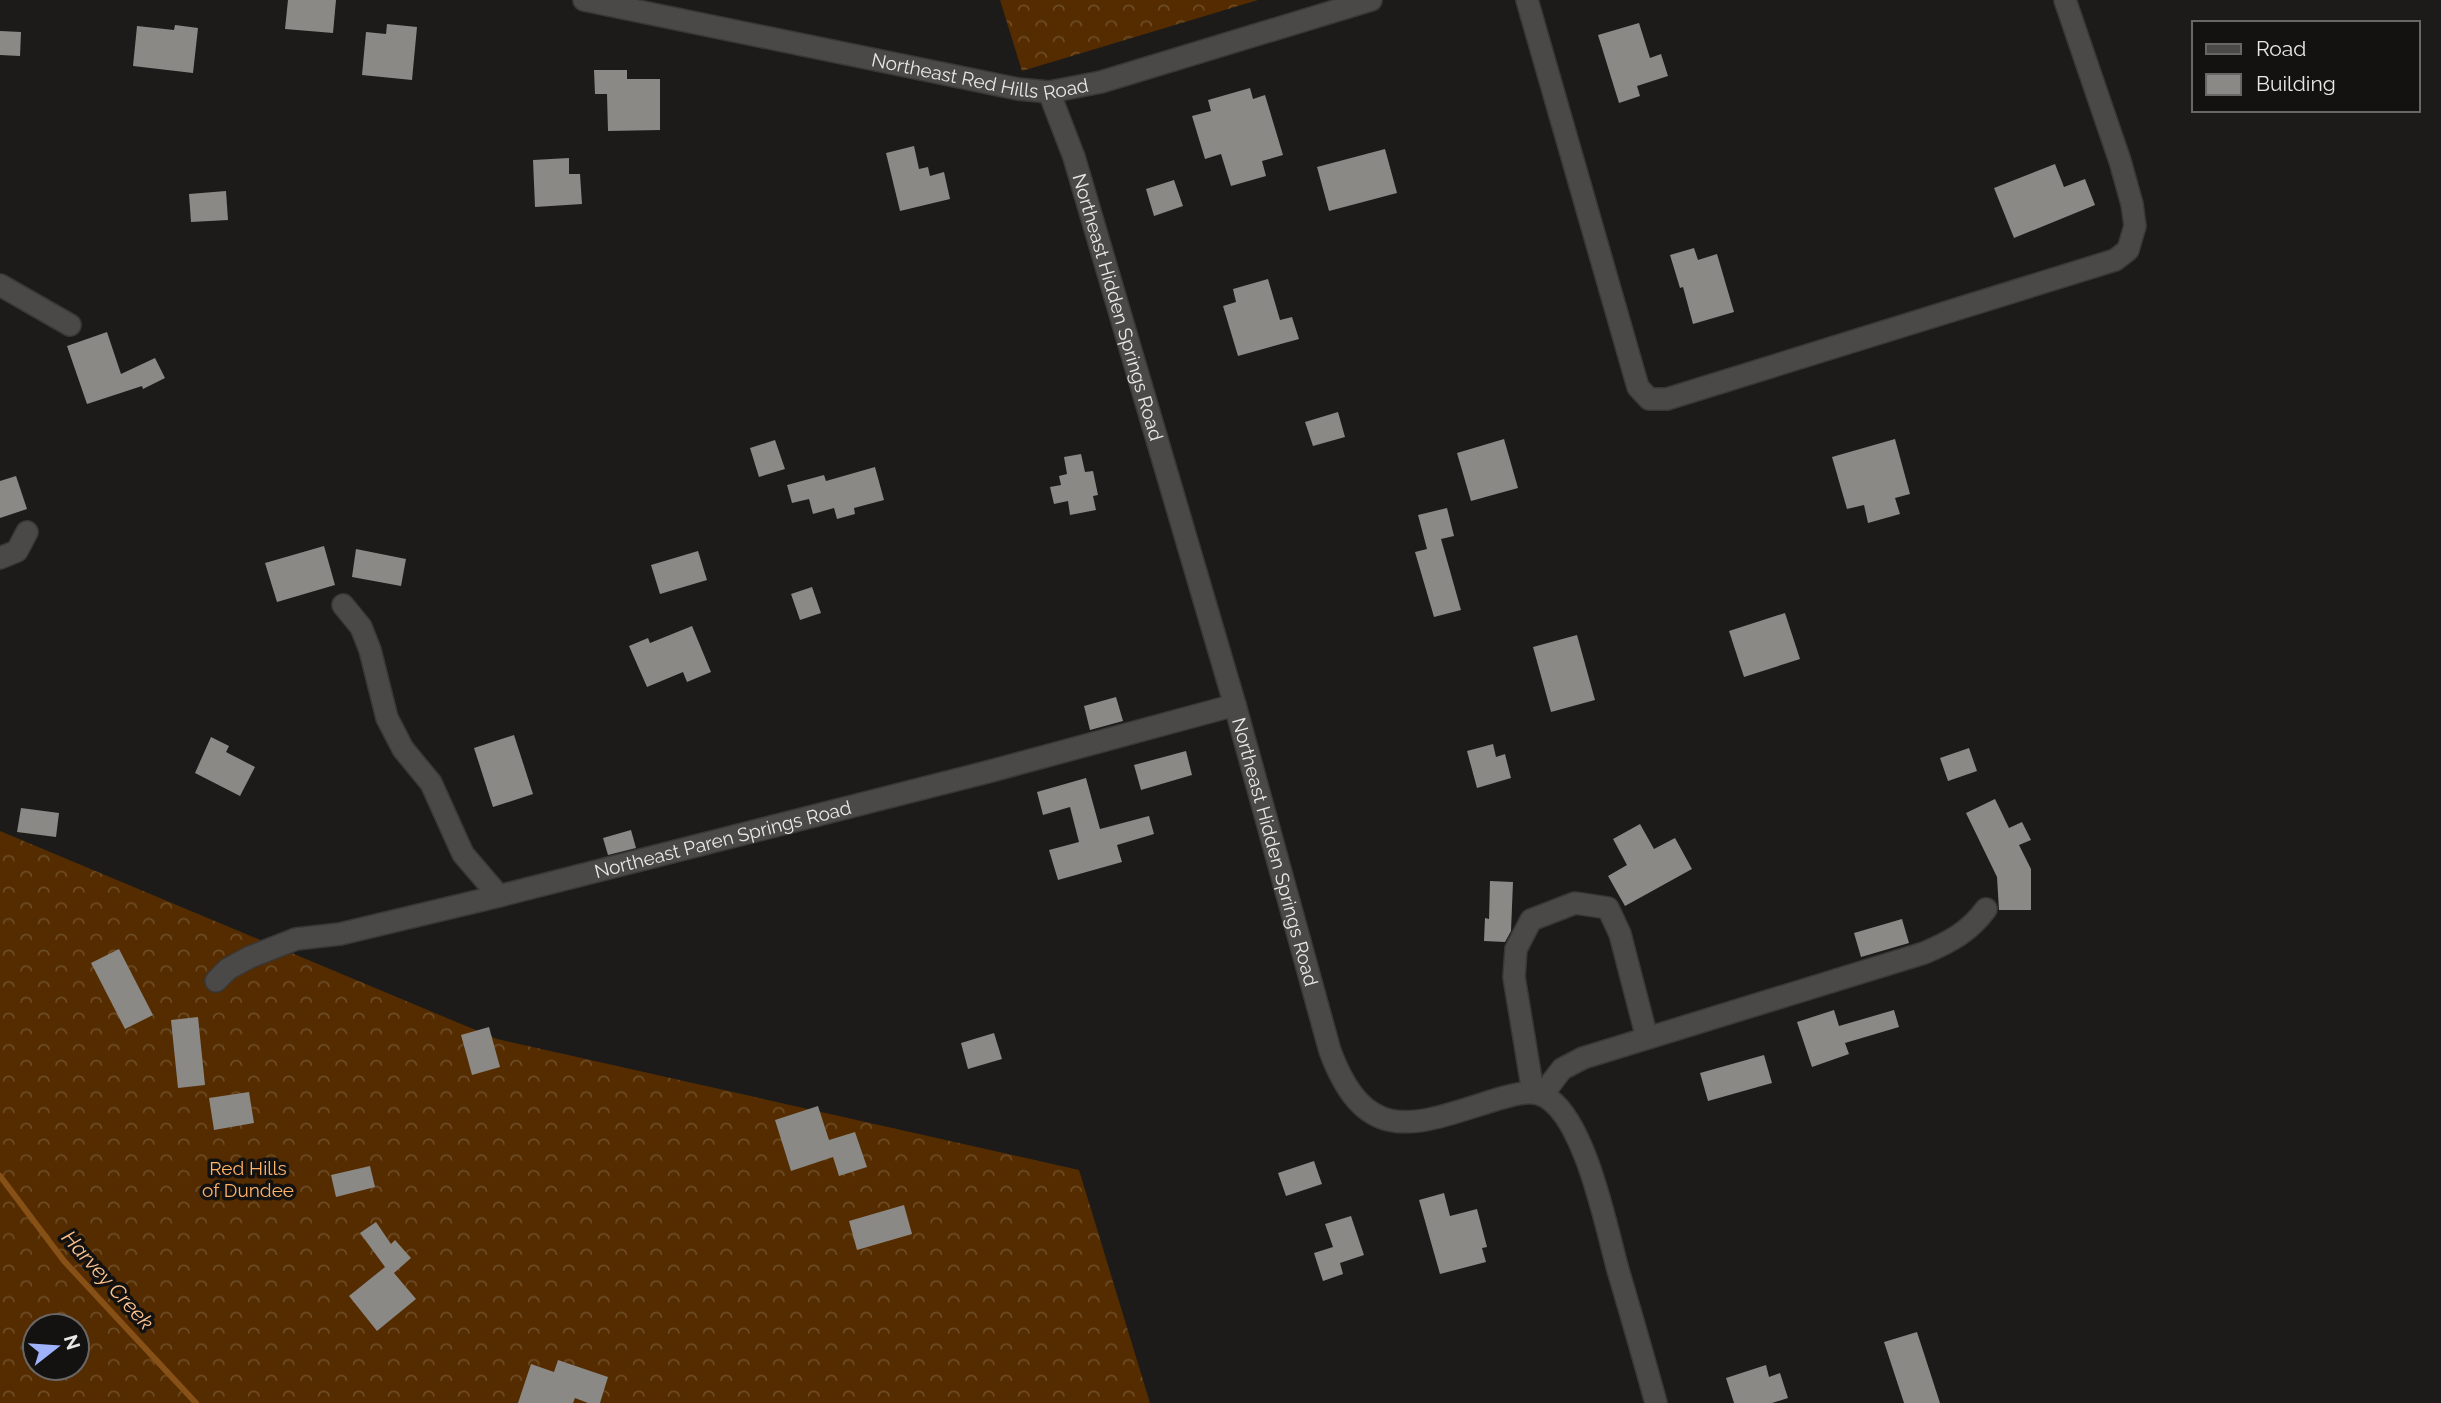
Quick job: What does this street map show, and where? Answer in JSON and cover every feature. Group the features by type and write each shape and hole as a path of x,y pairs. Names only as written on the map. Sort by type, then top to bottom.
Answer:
{"street":[{"name":"Northeast Red Hills Road","path":"584,0 992,84 1049,92 1101,82 1164,65 1371,0"},
{"path":"1527,0 1638,387 1649,399 1667,399 2090,269 2115,260 2127,250 2135,226 2132,204 2065,0"},
{"name":"Northeast Hidden Springs Road","path":"1049,92 1074,157 1235,705 1330,1051 1348,1093 1371,1114 1399,1122 1430,1120 1513,1094 1537,1093"},
{"path":"0,285 70,325"},
{"path":"0,558 17,551 27,533"},
{"path":"343,605 361,627 370,650 387,718 403,749 431,783 463,855 499,896"},
{"name":"Northeast Paren Springs Road","path":"215,981 228,969 250,957 296,939 340,933 499,896 991,771 1235,705"},
{"path":"1647,1038 1620,934 1608,908 1575,903 1531,920 1516,949 1514,977 1537,1093 1558,1106 1568,1119 1583,1151 1657,1403"},
{"path":"1537,1093 1562,1069 1583,1058 1953,942 1974,925 1986,909"}],"green space":[{"path":"1000,0 1258,0 1022,71"},
{"name":"Red Hills of Dundee","path":"0,831 497,1039 1079,1170 1150,1403 0,1403"}],"building":[{"path":"288,0 336,0 333,33 285,29"},
{"path":"1639,23 1650,58 1661,54 1668,76 1637,86 1640,96 1619,103 1598,35"},
{"path":"387,24 417,27 412,80 362,75 366,32 386,34"},
{"path":"175,25 198,28 193,73 133,66 137,26 174,30"},
{"path":"0,31 21,32 20,56 0,55"},
{"path":"594,70 627,70 627,79 660,79 660,130 608,131 607,94 595,94"},
{"path":"1250,88 1253,99 1265,95 1283,155 1262,161 1266,176 1231,186 1221,154 1205,159 1192,116 1211,111 1208,100"},
{"path":"914,146 919,169 928,167 930,176 944,172 950,199 900,211 886,153"},
{"path":"1385,149 1397,193 1329,211 1317,167"},
{"path":"569,158 569,174 580,174 582,204 535,207 533,160"},
{"path":"2055,164 2064,187 2085,179 2095,205 2014,238 1994,188"},
{"path":"1174,180 1183,206 1154,216 1146,189"},
{"path":"226,191 228,220 191,222 189,194"},
{"path":"1694,248 1698,260 1717,254 1734,312 1693,324 1683,287 1680,288 1670,255"},
{"path":"1268,279 1280,320 1292,317 1299,339 1238,356 1223,306 1236,302 1233,289"},
{"path":"107,332 121,374 155,358 165,378 143,389 142,386 87,404 67,346"},
{"path":"1338,412 1345,437 1313,446 1305,422"},
{"path":"1504,439 1518,488 1471,501 1457,453"},
{"path":"1895,439 1910,494 1895,498 1900,514 1868,523 1864,505 1847,509 1832,457"},
{"path":"775,440 785,469 759,477 750,448"},
{"path":"1081,454 1085,472 1093,471 1098,495 1093,496 1096,510 1070,515 1068,501 1054,504 1050,487 1061,485 1059,476 1067,474 1064,457"},
{"path":"875,467 884,500 854,508 855,514 837,519 834,508 813,514 809,499 792,503 787,485 824,475 826,481"},
{"path":"16,476 27,509 0,518 0,481"},
{"path":"1447,508 1454,536 1441,539 1461,610 1434,617 1415,552 1427,549 1418,515"},
{"path":"324,546 335,585 277,602 265,563"},
{"path":"356,549 406,559 401,586 352,577"},
{"path":"698,551 707,580 660,594 651,565"},
{"path":"812,587 821,613 800,620 791,594"},
{"path":"1785,613 1800,659 1744,677 1729,631"},
{"path":"692,626 711,672 687,682 683,672 647,687 629,646 648,638 650,643"},
{"path":"1577,635 1595,700 1551,712 1533,647"},
{"path":"1116,697 1123,721 1090,730 1084,706"},
{"path":"514,735 533,794 493,807 474,748"},
{"path":"211,737 229,746 226,752 255,767 240,796 195,773"},
{"path":"1493,744 1496,757 1505,754 1511,778 1477,788 1467,751"},
{"path":"1969,748 1977,771 1948,781 1940,758"},
{"path":"1186,751 1192,775 1141,790 1134,765"},
{"path":"1086,778 1100,829 1149,816 1154,834 1117,845 1122,862 1058,880 1049,850 1079,842 1070,807 1043,815 1037,792"},
{"path":"1995,799 2009,828 2022,822 2031,840 2019,845 2031,869 2031,910 1999,910 1997,877 1966,813"},
{"path":"21,808 59,813 56,837 17,832"},
{"path":"1640,824 1654,849 1675,838 1692,869 1625,906 1608,876 1627,865 1613,839"},
{"path":"631,830 636,848 608,855 603,838"},
{"path":"1490,881 1513,882 1511,931 1505,942 1484,941 1485,918 1489,919"},
{"path":"1902,919 1909,943 1861,957 1854,933"},
{"path":"119,949 153,1015 125,1029 91,963"},
{"path":"1834,1010 1839,1026 1894,1010 1899,1027 1845,1043 1849,1054 1812,1067 1797,1022"},
{"path":"198,1017 205,1085 178,1088 171,1020"},
{"path":"489,1027 500,1067 472,1075 461,1035"},
{"path":"994,1033 1002,1059 968,1069 961,1043"},
{"path":"1764,1055 1772,1083 1708,1101 1700,1073"},
{"path":"249,1092 254,1123 214,1130 209,1098"},
{"path":"818,1106 829,1140 855,1132 867,1167 839,1176 833,1157 791,1171 775,1120"},
{"path":"1314,1161 1322,1184 1286,1196 1278,1173"},
{"path":"370,1166 375,1187 336,1197 331,1175"},
{"path":"1444,1193 1450,1216 1477,1209 1487,1247 1482,1248 1486,1262 1440,1274 1419,1200"},
{"path":"904,1205 912,1234 857,1250 849,1221"},
{"path":"1351,1216 1364,1255 1340,1263 1343,1274 1323,1281 1314,1253 1333,1247 1325,1224"},
{"path":"376,1222 391,1244 395,1240 411,1258 394,1273 416,1299 377,1331 349,1296 385,1267 360,1233"},
{"path":"1917,1332 1940,1403 1904,1403 1884,1342"},
{"path":"558,1360 608,1377 600,1403 588,1403 575,1398 573,1403 518,1403 531,1364 554,1372"},
{"path":"1766,1365 1769,1377 1780,1373 1788,1398 1772,1403 1734,1403 1726,1378"}],"waterway":[{"name":"Harvey Creek","path":"0,1176 64,1261 196,1403"}]}
